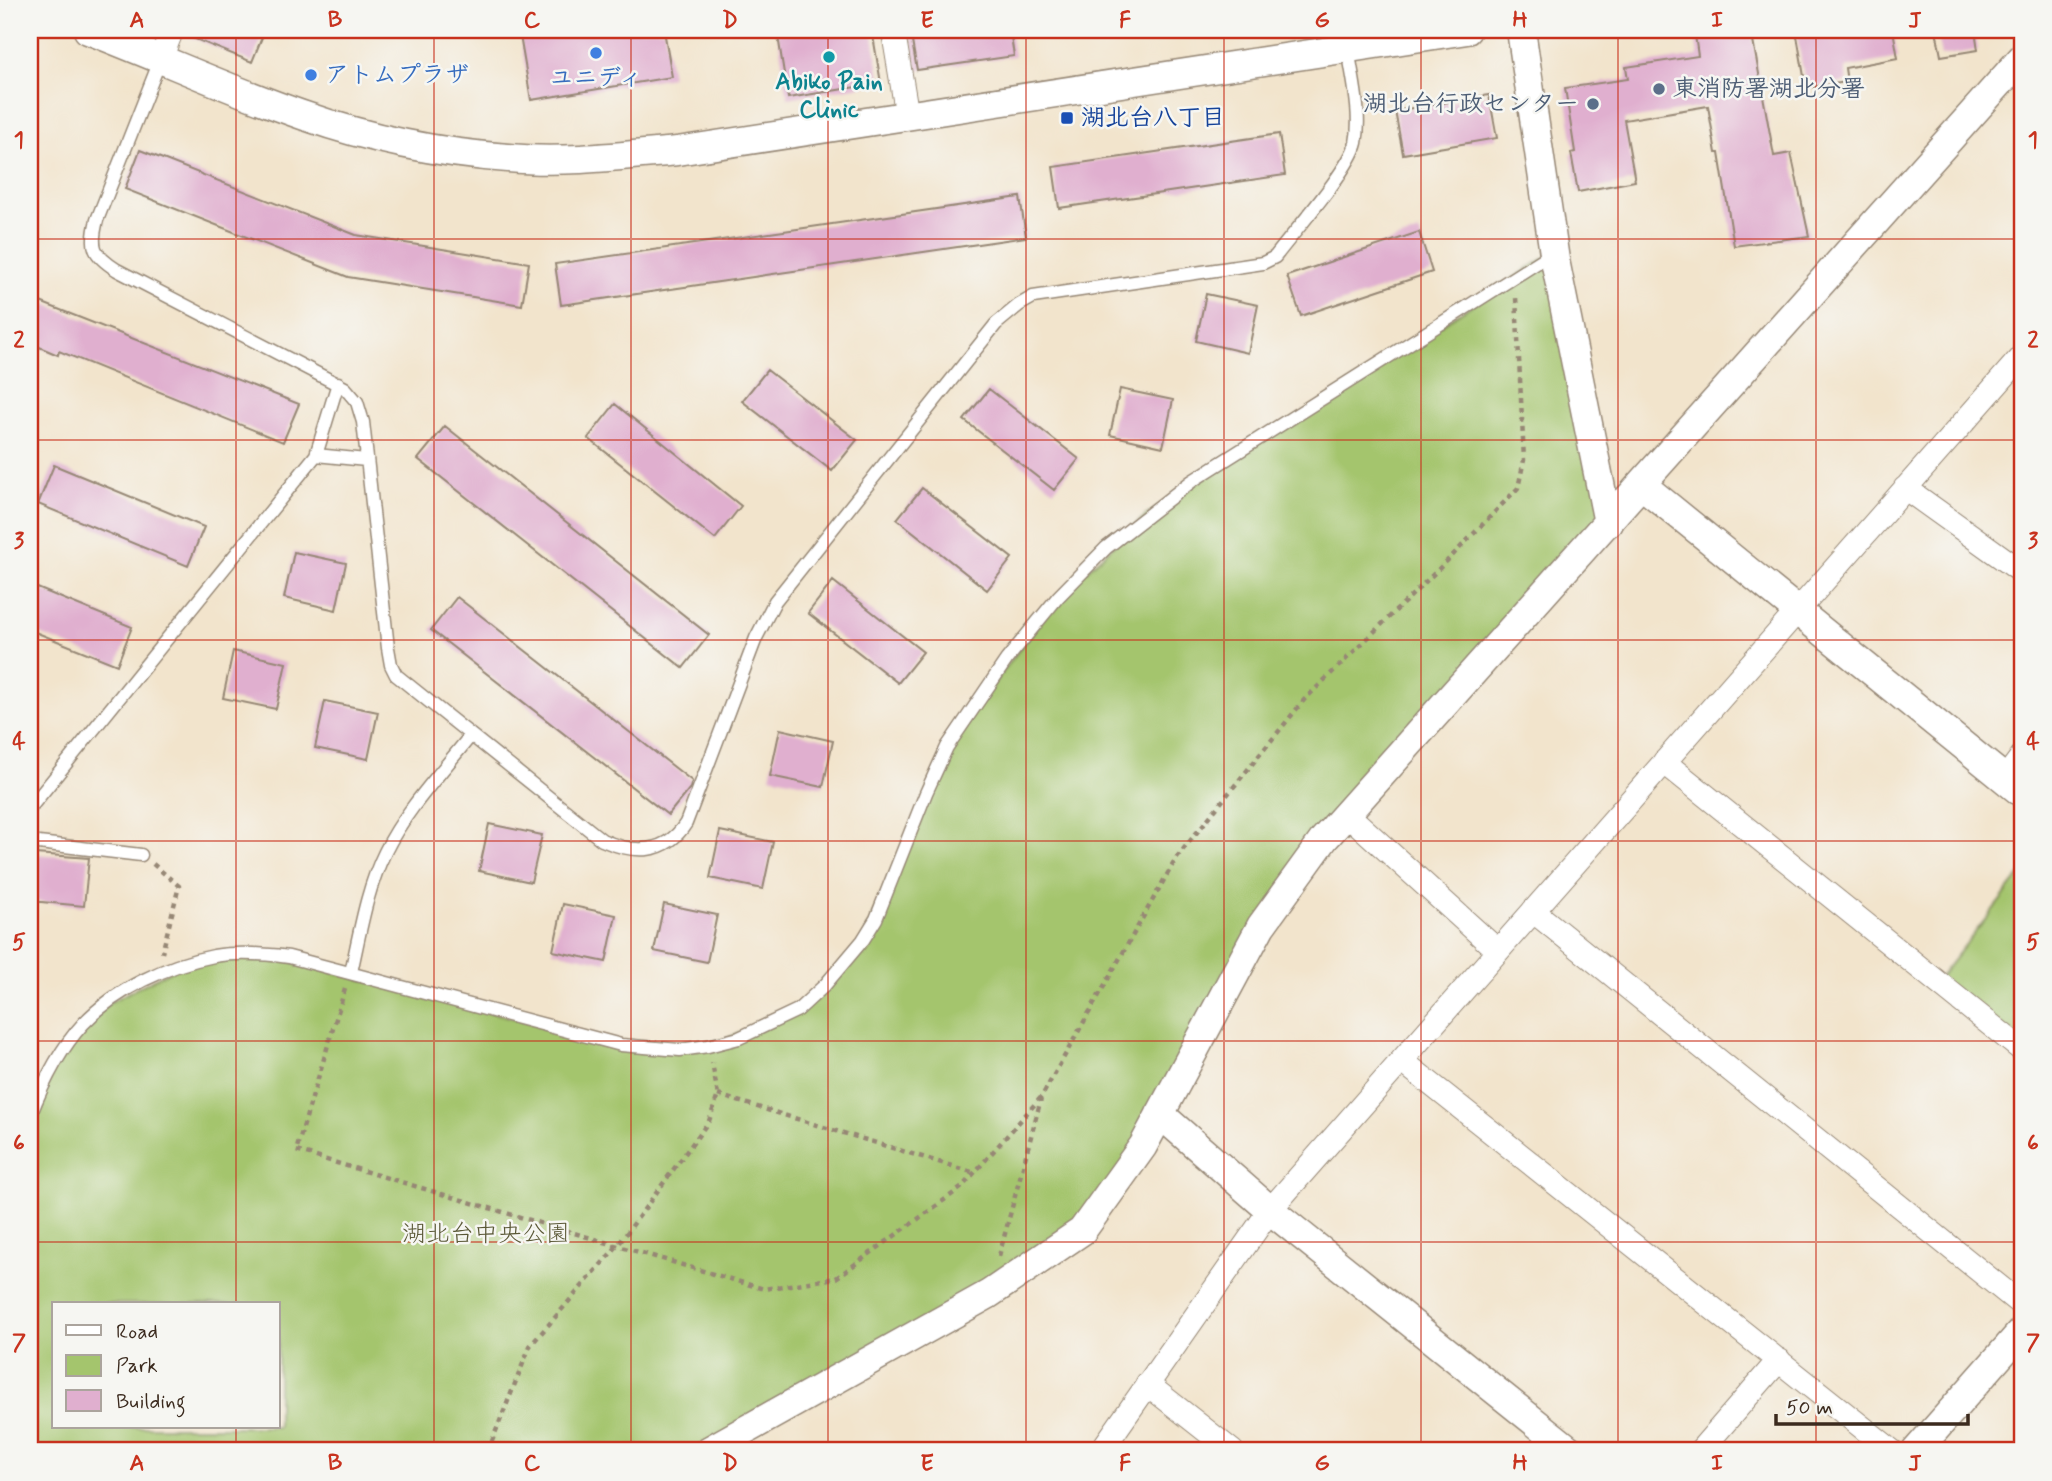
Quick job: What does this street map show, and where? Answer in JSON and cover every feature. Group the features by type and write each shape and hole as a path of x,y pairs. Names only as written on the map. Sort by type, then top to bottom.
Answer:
{"street":[{"path":"88,30 306,117 371,135 433,149 509,158 593,159 677,151 1467,30"},
{"path":"161,58 172,30"},
{"path":"893,30 907,114"},
{"path":"1521,30 1554,252 1608,523"},
{"path":"708,1451 989,1294 1082,1231 1143,1146 1261,926 1324,839 2022,58"},
{"path":"1101,1451 1270,1210 1905,488 2021,361"},
{"path":"1642,485 2014,786 2022,756"},
{"path":"1905,488 2022,572"},
{"path":"1664,762 2022,1050"},
{"path":"1346,814 1498,951"},
{"path":"1533,911 2022,1305"},
{"path":"1402,1061 1892,1451"},
{"path":"1160,1114 1270,1210 1572,1451"},
{"path":"1916,1451 2022,1331"},
{"path":"1700,1451 1779,1360"},
{"path":"1147,1384 1232,1451"}],"lane":[{"path":"161,58 97,220 94,250 101,261 117,270 338,383 357,401 363,422 391,665 396,675 603,840 618,847 638,849 666,845 677,837 686,824 756,638 775,601 996,324 1033,297 1263,262 1275,257 1345,165 1356,144 1357,121 1348,47"},
{"path":"30,1116 47,1076 83,1024 108,1003 157,974 216,956 242,954 289,957 621,1045 649,1049 680,1050 739,1038 798,1010 846,962 876,919 947,747 1019,645 1058,597 1106,548 1192,481 1554,252"},
{"path":"30,808 316,455 338,383"},
{"path":"316,455 366,460"},
{"path":"351,972 374,878 384,854 398,828 471,735"},
{"path":"30,842 141,855"}],"path":[{"path":"351,972 296,1152 764,1289 836,1278 961,1188 1042,1096 1177,857 1304,700 1518,488 1524,460 1515,277"},
{"path":"141,855 179,886 157,974"},
{"path":"488,1451 530,1346 618,1245 709,1121 718,1095 708,1046"},
{"path":"718,1095 975,1172"},
{"path":"989,1294 1042,1096"}],"green space":[{"name":"湖北台中央公園","path":"1554,252 1608,523 1324,839 1082,1231 708,1451 30,1451 30,1116 47,1076 108,1003 183,964 266,955 621,1045 708,1046 798,1010 863,940 947,747 1058,597 1145,516"},
{"path":"2022,873 2022,1050 1937,981"}],"building":[{"path":"186,30 265,30 252,62 185,35"},
{"name":"ユニディ","path":"519,30 664,30 672,77 531,100"},
{"name":"Abiko Pain Clinic","path":"777,30 872,30 881,83 788,98"},
{"path":"910,30 1010,30 1014,56 917,70"},
{"path":"1751,30 1774,156 1791,153 1809,236 1734,246 1719,153 1716,153 1708,106 1624,120 1635,181 1578,192 1571,153 1575,152 1565,88 1628,79 1626,67 1698,56 1695,35"},
{"path":"1796,30 1893,30 1898,58 1845,68 1847,82 1806,88"},
{"path":"1936,30 1975,30 1978,50 1941,56"},
{"path":"1489,95 1497,138 1403,154 1395,111"},
{"path":"1279,134 1285,175 1059,208 1053,167"},
{"path":"140,150 356,235 529,263 522,305 348,277 125,189"},
{"path":"1020,197 1026,237 561,305 555,264"},
{"path":"1419,232 1432,272 1301,316 1287,276"},
{"path":"1206,294 1258,305 1248,353 1196,341"},
{"path":"30,298 299,404 283,442 59,351 58,355 30,343"},
{"path":"767,370 857,440 832,471 742,401"},
{"path":"989,389 1079,459 1054,490 964,420"},
{"path":"1120,389 1173,400 1163,447 1110,435"},
{"path":"615,404 741,506 715,539 588,438"},
{"path":"445,426 709,635 683,668 418,459"},
{"path":"54,465 204,527 188,566 38,504"},
{"path":"922,488 1012,558 987,590 897,519"},
{"path":"294,552 346,563 336,610 284,598"},
{"path":"833,581 923,652 898,683 808,613"},
{"path":"30,585 132,627 117,665 30,630"},
{"path":"457,597 692,781 690,788 668,815 431,630"},
{"path":"233,651 286,663 276,709 223,698"},
{"path":"325,701 378,712 368,759 315,748"},
{"path":"780,729 833,741 823,787 770,776"},
{"path":"489,824 542,835 531,882 479,871"},
{"path":"720,831 773,842 763,889 710,878"},
{"path":"35,854 89,858 84,906 31,901"},
{"path":"563,904 616,915 606,962 553,951"},
{"path":"664,904 717,915 707,962 654,951"}],"place":[{"name":"ユニディ","path":"596,53"},
{"name":"Abiko Pain Clinic","path":"829,57"},
{"name":"アトムプラザ","path":"311,75"},
{"name":"東消防署湖北分署","path":"1659,89"},
{"name":"湖北台行政センター","path":"1593,104"},
{"name":"湖北台八丁目","path":"1067,118"}]}
